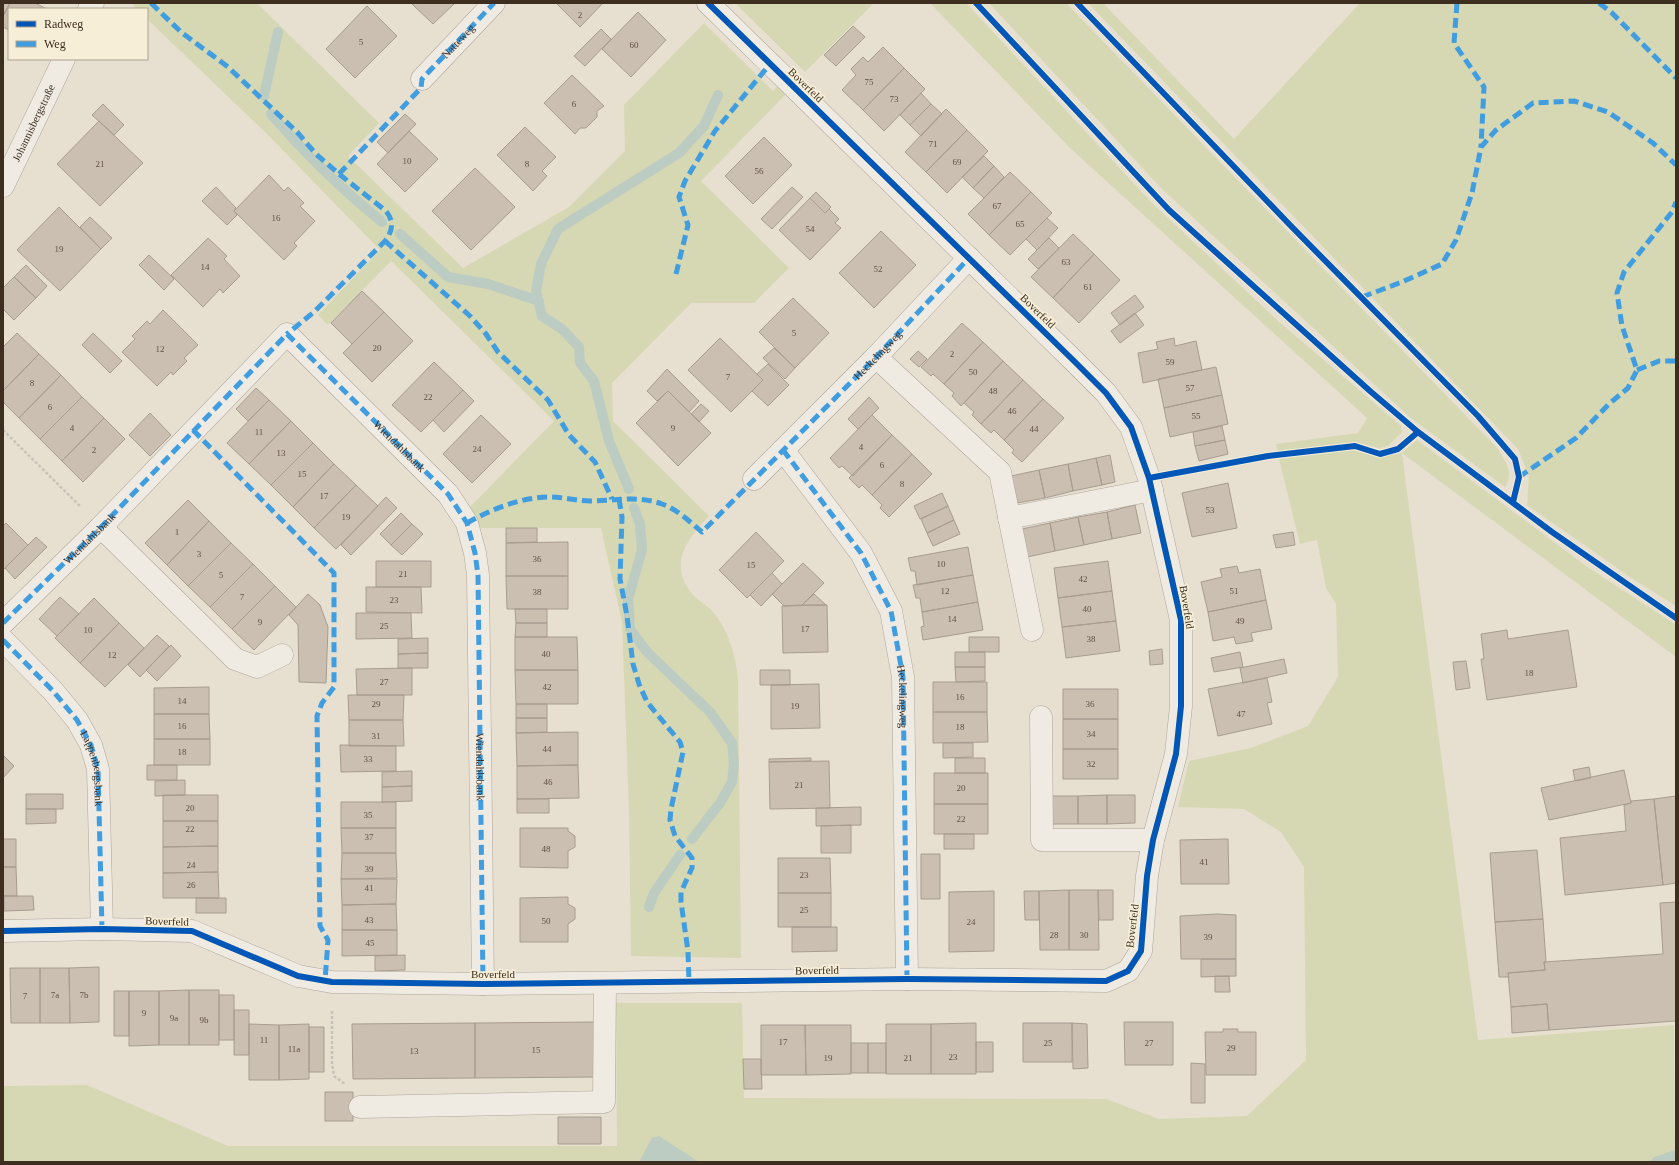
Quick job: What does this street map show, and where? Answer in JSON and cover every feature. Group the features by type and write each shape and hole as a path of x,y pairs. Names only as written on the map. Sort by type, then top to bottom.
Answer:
{"street":[{"name":"Natteweg","path":"422,79 494,3"},
{"name":"Boverfeld","path":"3,931 102,929 192,931 298,976 332,982 483,984 907,979 1106,981 1128,971 1141,951 1147,876 1153,840 1176,754 1181,706 1182,659 1181,620 1150,478 1131,427 1106,393 708,3"},
{"name":"Johannisbergstraße","path":"3,186 64,60"},
{"name":"Heckelingweg","path":"754,479 876,357 969,258"},
{"name":"Wiendahlsbank","path":"3,623 101,527 287,334 448,494 467,523 475,553 478,575 483,984"},
{"path":"876,357 1000,472 1032,630"},
{"name":"Heckelingweg","path":"783,450 861,553 891,611 903,677 907,979"},
{"path":"1009,518 1152,490"},
{"path":"101,527 235,659 257,667 282,655"},
{"name":"Lappenbergsbank","path":"3,640 53,691 77,720 91,746 98,769 102,929"},
{"path":"1041,717 1042,840 1153,840"},
{"path":"360,1107 604,1102 605,983"}],"path":[{"path":"3,430 101,527"},
{"path":"332,982 332,1063 334,1076 344,1084 359,1085 360,1107"}],"green space":[{"path":"133,3 257,3 379,123 348,156 463,268 569,207 625,151 624,105 704,23 773,91 780,84 788,92 701,181 789,268 754,303 691,303 612,383 613,421 709,516 693,534 687,544 681,564 682,574 686,585 694,596 713,612 723,627 733,651 737,669 741,958 631,956 629,811 622,622 601,528 481,528 470,507 554,421 391,261 328,325 318,315 380,250 267,134 148,20 148,8 136,8"},
{"path":"735,3 874,3 805,72"},
{"path":"930,3 966,3 1153,204 1277,320 1401,426 1402,432 1388,446 1379,448 1354,442 1278,451 1276,444 1358,433 1367,418 1071,149"},
{"path":"989,3 1066,3 1498,449 1509,472 1508,482 1505,487 1411,418 1161,188"},
{"path":"1088,3 1103,3 1234,139 1360,3 1676,3 1676,606 1636,581 1527,505 1529,476 1518,449"},
{"path":"1417,440 1586,566 1676,625 1676,657 1402,453 1478,1040 1674,1025 1675,1162 3,1162 3,1086 87,1085 228,1146 617,1146 616,1003 742,1003 744,1098 1106,1099 1159,1119 1247,1116 1306,1060 1304,867 1281,832 1244,809 1178,807 1189,761 1251,748 1308,726 1338,677 1336,604 1326,588 1317,540 1300,544 1279,459 1352,450 1379,457 1401,453"}],"shaded area":[{"path":"659,1136 699,1162 639,1162 652,1138"}],"building":[{"path":"3,3 10,3 4,15 3,15"},
{"path":"10,3 35,3 45,8 8,8 8,30 3,27 3,15"},
{"path":"411,3 455,3 433,24"},
{"path":"556,3 603,3 580,27"},
{"path":"367,6 397,36 355,78 326,49"},
{"path":"638,12 666,40 631,77 602,49"},
{"path":"853,26 865,37 836,66 824,55"},
{"path":"601,29 611,39 585,66 574,56"},
{"path":"883,47 904,68 863,110 842,90 856,75 851,69 863,57 868,62"},
{"path":"904,68 925,89 884,131 863,110"},
{"path":"572,75 604,106 597,111 597,117 586,128 580,128 575,134 544,103"},
{"path":"921,93 931,104 910,125 900,115"},
{"path":"103,104 124,125 114,135 92,115"},
{"path":"931,104 942,114 921,136 910,125"},
{"path":"946,109 967,130 926,172 905,152"},
{"path":"405,114 416,124 388,153 377,142"},
{"path":"99,121 143,163 100,206 57,164"},
{"path":"525,127 556,157 542,171 547,176 533,191 497,155"},
{"path":"967,130 988,151 947,193 926,172"},
{"path":"409,131 438,159 405,192 377,164"},
{"path":"764,137 792,165 753,204 725,176"},
{"path":"984,156 994,166 973,188 962,177"},
{"path":"994,166 1004,177 984,198 973,188"},
{"path":"475,168 515,207 471,250 432,211"},
{"path":"1010,172 1031,192 989,235 968,214"},
{"path":"269,175 284,191 288,187 304,203 300,206 315,221 294,243 297,246 284,260 234,211"},
{"path":"216,187 236,208 234,211 237,215 227,225 202,201"},
{"path":"792,187 803,197 772,229 761,219"},
{"path":"816,192 831,207 825,213 810,198"},
{"path":"1031,192 1052,213 1010,255 989,235"},
{"path":"810,198 825,213 829,209 839,219 835,223 841,228 810,260 779,230"},
{"path":"59,207 101,249 60,291 17,250"},
{"path":"90,217 112,238 101,249 80,227"},
{"path":"1047,218 1058,228 1037,250 1026,239"},
{"path":"881,231 916,265 874,308 839,273"},
{"path":"1073,234 1094,254 1053,298 1031,277"},
{"path":"208,238 227,256 224,259 240,276 223,293 220,289 203,307 171,275"},
{"path":"1049,238 1059,248 1038,269 1028,259"},
{"path":"1094,254 1120,280 1079,323 1053,298"},
{"path":"149,255 174,279 164,290 139,265"},
{"path":"26,265 47,286 36,298 14,277"},
{"path":"14,277 36,298 14,320 3,309 3,288"},
{"path":"362,291 384,312 352,344 331,323"},
{"path":"1135,295 1144,307 1120,325 1111,313"},
{"path":"793,298 829,333 795,368 759,332"},
{"path":"163,310 198,345 184,358 187,361 173,375 171,372 157,386 122,352 135,339 132,336 147,321 150,324"},
{"path":"384,312 413,341 372,382 343,353"},
{"path":"1135,313 1144,325 1120,343 1111,331"},
{"path":"962,323 983,342 944,384 933,374 931,376 921,367"},
{"path":"17,333 39,354 3,391 3,347"},
{"path":"93,333 122,361 110,373 82,345"},
{"path":"720,338 763,380 731,412 688,370"},
{"path":"1174,338 1175,346 1196,341 1202,370 1143,383 1138,353 1158,349 1156,342"},
{"path":"983,342 1003,361 961,406 952,396 954,393 944,384"},
{"path":"774,348 795,368 785,379 763,358"},
{"path":"918,351 927,359 919,367 910,359"},
{"path":"39,354 61,375 19,418 3,402 3,391"},
{"path":"1003,361 1023,380 981,424 972,415 974,412 964,403"},
{"path":"434,362 463,390 421,432 392,405"},
{"path":"768,364 789,385 768,406 752,391 763,380 757,374"},
{"path":"1216,367 1222,395 1164,408 1158,379"},
{"path":"667,369 699,401 689,412 668,391 657,401 647,391"},
{"path":"61,375 82,397 40,439 19,418"},
{"path":"1023,380 1043,399 1004,440 994,430 991,433 981,424"},
{"path":"256,388 269,400 248,421 236,409"},
{"path":"463,390 474,401 444,432 433,420"},
{"path":"668,391 711,433 678,466 636,423"},
{"path":"1222,395 1228,424 1170,437 1164,408"},
{"path":"82,397 104,418 62,461 40,439"},
{"path":"869,397 879,408 858,429 848,419"},
{"path":"1043,399 1064,418 1022,462 1012,453 1014,450 1004,440"},
{"path":"269,400 291,421 249,464 227,443"},
{"path":"701,404 709,411 699,422 691,414"},
{"path":"150,413 171,435 150,456 129,435"},
{"path":"481,415 511,444 472,483 443,454"},
{"path":"872,415 892,435 853,476 842,466 839,468 830,458"},
{"path":"104,418 125,439 83,482 62,461"},
{"path":"291,421 313,443 271,485 249,464"},
{"path":"1222,426 1225,440 1195,446 1193,432"},
{"path":"892,435 912,454 872,495 862,485 859,488 849,478"},
{"path":"1225,440 1228,454 1199,461 1195,446"},
{"path":"313,443 334,464 293,507 271,485"},
{"path":"912,454 932,474 889,517 880,508 882,505 872,495"},
{"path":"1110,455 1115,482 1102,485 1096,458"},
{"path":"1096,458 1102,485 1073,491 1068,464"},
{"path":"334,464 356,485 314,528 293,507"},
{"path":"1068,464 1073,491 1045,498 1039,470"},
{"path":"1039,470 1045,498 1017,503 1011,476"},
{"path":"1228,483 1237,528 1192,537 1182,493"},
{"path":"356,485 378,506 336,549 314,528"},
{"path":"942,493 948,506 920,519 914,506"},
{"path":"386,497 397,508 351,555 341,545"},
{"path":"188,500 209,521 167,565 145,543"},
{"path":"1135,505 1141,533 1112,539 1107,512"},
{"path":"948,506 954,520 927,533 921,519"},
{"path":"1107,512 1112,539 1084,545 1078,517"},
{"path":"401,513 412,524 391,545 380,534"},
{"path":"1078,517 1084,545 1055,551 1050,523"},
{"path":"954,520 960,534 933,546 927,533"},
{"path":"209,521 231,543 188,586 167,565"},
{"path":"6,523 28,545 3,570 3,526"},
{"path":"1050,523 1055,551 1027,557 1022,529"},
{"path":"412,524 423,534 402,555 391,545"},
{"path":"506,528 537,528 537,542 506,543"},
{"path":"756,532 784,561 747,598 719,570"},
{"path":"1293,532 1295,545 1276,548 1273,535"},
{"path":"36,537 47,547 15,579 5,568"},
{"path":"568,542 568,576 506,576 506,543"},
{"path":"231,543 253,564 210,607 188,586"},
{"path":"968,547 973,575 917,585 915,571 911,571 908,558"},
{"path":"376,561 431,561 431,587 376,587"},
{"path":"1108,561 1112,591 1058,598 1054,568"},
{"path":"803,563 824,583 802,605 784,606 772,594"},
{"path":"253,564 275,586 232,629 210,607"},
{"path":"1237,566 1239,573 1260,569 1266,600 1208,612 1201,582 1222,577 1220,569"},
{"path":"772,573 782,584 761,606 750,595"},
{"path":"973,575 978,602 922,612 920,598 916,598 913,585"},
{"path":"506,576 568,576 568,609 507,609"},
{"path":"275,586 296,607 254,650 232,629"},
{"path":"366,587 421,587 422,613 366,612"},
{"path":"1112,591 1116,621 1062,627 1058,598"},
{"path":"308,594 320,605 328,627 326,683 299,682 298,625 289,615"},
{"path":"814,594 826,605 802,605"},
{"path":"60,597 79,614 57,636 39,619"},
{"path":"94,598 119,623 80,663 55,638"},
{"path":"1266,600 1272,629 1251,633 1253,641 1236,644 1234,637 1213,641 1208,612"},
{"path":"978,602 983,630 923,640 921,627 924,626 922,612"},
{"path":"827,605 828,652 783,653 782,606"},
{"path":"515,609 547,609 547,623 516,623"},
{"path":"356,613 411,613 412,638 356,639"},
{"path":"1116,621 1120,651 1066,658 1062,627"},
{"path":"119,623 144,648 105,687 80,663"},
{"path":"516,623 547,623 547,637 515,637"},
{"path":"1507,630 1508,639 1568,630 1577,687 1487,700 1481,659 1484,659 1481,634"},
{"path":"157,635 169,646 140,677 128,665"},
{"path":"515,637 577,637 578,670 515,670"},
{"path":"969,637 999,637 999,652 969,652"},
{"path":"428,638 428,653 398,654 398,639"},
{"path":"171,645 181,656 157,681 146,670"},
{"path":"1162,649 1163,664 1150,665 1149,651"},
{"path":"955,652 985,652 985,667 955,667"},
{"path":"1240,652 1243,667 1214,672 1211,658"},
{"path":"428,653 428,668 398,668 398,654"},
{"path":"1284,659 1287,673 1243,683 1240,668"},
{"path":"1466,661 1470,688 1456,690 1453,662"},
{"path":"955,667 985,667 985,681 956,682"},
{"path":"412,668 412,695 357,695 356,669"},
{"path":"515,670 578,670 578,704 516,704"},
{"path":"760,670 790,670 790,685 760,685"},
{"path":"1267,678 1272,702 1267,703 1272,724 1218,736 1208,689"},
{"path":"933,682 987,682 987,712 933,712"},
{"path":"819,684 820,728 771,729 771,685"},
{"path":"209,687 209,714 154,714 154,688"},
{"path":"1063,689 1118,689 1118,719 1063,719"},
{"path":"348,695 404,695 403,720 349,720"},
{"path":"516,704 547,704 547,718 516,718"},
{"path":"933,712 987,712 988,742 933,743"},
{"path":"154,714 209,714 210,739 154,739"},
{"path":"516,718 547,718 547,732 516,733"},
{"path":"1063,719 1118,719 1118,749 1063,749"},
{"path":"349,720 403,720 404,746 349,746"},
{"path":"578,732 578,765 517,766 516,733"},
{"path":"154,739 210,739 210,765 154,765"},
{"path":"943,743 973,743 973,757 943,758"},
{"path":"340,745 396,746 396,771 341,772"},
{"path":"1063,749 1118,749 1118,779 1063,779"},
{"path":"3,755 14,766 3,778"},
{"path":"811,758 811,761 769,762 769,759"},
{"path":"955,758 985,758 985,773 955,773"},
{"path":"829,761 830,808 770,809 769,762"},
{"path":"147,765 177,765 177,780 147,780"},
{"path":"578,765 579,798 517,799 517,766"},
{"path":"1589,767 1591,778 1575,781 1573,770"},
{"path":"1624,770 1631,803 1549,820 1541,788"},
{"path":"412,771 412,786 382,787 382,772"},
{"path":"934,773 988,773 988,804 934,804"},
{"path":"185,780 185,795 155,796 155,781"},
{"path":"412,786 412,801 382,802 382,787"},
{"path":"26,794 63,794 63,809 26,809"},
{"path":"163,795 218,795 218,821 163,821"},
{"path":"1107,795 1135,795 1135,823 1107,824"},
{"path":"1107,795 1107,824 1078,824 1078,796"},
{"path":"1050,796 1078,796 1078,824 1050,824"},
{"path":"1676,796 1676,883 1663,885 1654,799"},
{"path":"517,799 549,799 549,813 517,813"},
{"path":"1654,799 1663,885 1565,895 1560,838 1626,831 1624,805 1631,803 1631,801"},
{"path":"341,802 396,802 396,828 341,828"},
{"path":"934,804 988,804 988,834 934,834"},
{"path":"861,807 861,825 816,826 816,808"},
{"path":"26,809 56,809 56,823 26,824"},
{"path":"163,821 218,821 218,846 163,847"},
{"path":"851,825 851,853 821,853 821,826"},
{"path":"341,828 396,828 396,853 342,853"},
{"path":"520,828 568,828 568,831 575,836 575,847 568,851 568,868 520,867"},
{"path":"944,834 974,834 974,849 944,849"},
{"path":"3,839 16,839 16,867 3,867"},
{"path":"1228,839 1229,884 1181,884 1180,840"},
{"path":"218,846 218,872 163,873 163,847"},
{"path":"1537,850 1543,919 1495,922 1490,853"},
{"path":"342,853 396,853 397,878 341,879"},
{"path":"921,854 940,854 940,899 921,899"},
{"path":"778,858 830,858 831,893 778,893"},
{"path":"3,867 16,867 17,896 3,896"},
{"path":"218,872 219,898 163,898 163,873"},
{"path":"341,879 397,879 396,904 342,905"},
{"path":"1069,890 1098,890 1099,950 1069,950"},
{"path":"1069,890 1069,950 1040,950 1039,891"},
{"path":"1098,890 1113,890 1113,920 1099,920"},
{"path":"994,891 994,951 949,952 949,892"},
{"path":"1024,891 1039,891 1039,920 1025,920"},
{"path":"778,893 831,893 831,927 778,927"},
{"path":"4,896 33,896 34,910 4,911"},
{"path":"568,897 568,904 575,908 575,919 568,924 568,942 520,942 520,898"},
{"path":"196,898 226,898 226,913 196,913"},
{"path":"1676,902 1676,1021 1549,1030 1547,1004 1511,1007 1508,973 1545,970 1544,962 1663,954 1660,903"},
{"path":"396,904 397,930 342,930 342,905"},
{"path":"1217,914 1236,915 1236,959 1181,959 1180,916"},
{"path":"1543,919 1546,962 1544,962 1545,970 1508,973 1509,977 1499,977 1495,922"},
{"path":"792,927 837,927 837,951 792,952"},
{"path":"342,930 397,930 397,955 342,956"},
{"path":"405,955 405,970 375,971 375,956"},
{"path":"1201,959 1236,959 1236,976 1201,977"},
{"path":"99,967 99,1022 70,1023 69,968"},
{"path":"10,968 40,968 40,1023 11,1023"},
{"path":"40,968 69,968 70,1023 40,1023"},
{"path":"1215,976 1229,976 1230,992 1215,992"},
{"path":"189,990 189,1045 159,1045 159,991"},
{"path":"189,990 219,990 219,1045 189,1045"},
{"path":"114,991 129,991 129,1036 114,1036"},
{"path":"129,991 159,991 159,1045 129,1046"},
{"path":"219,995 234,995 234,1040 219,1040"},
{"path":"1547,1004 1549,1030 1512,1033 1511,1007"},
{"path":"234,1010 249,1010 249,1055 234,1055"},
{"path":"598,1022 598,1077 475,1078 475,1023"},
{"path":"1124,1022 1173,1022 1173,1065 1125,1065"},
{"path":"475,1023 475,1078 353,1079 352,1024"},
{"path":"976,1023 976,1074 931,1074 931,1024"},
{"path":"1023,1023 1072,1023 1072,1062 1023,1062"},
{"path":"1072,1023 1087,1024 1088,1068 1073,1069"},
{"path":"249,1024 279,1025 279,1080 249,1080"},
{"path":"309,1024 309,1079 279,1080 279,1025"},
{"path":"886,1024 931,1024 931,1074 886,1074"},
{"path":"761,1025 805,1025 806,1075 761,1075"},
{"path":"805,1025 851,1025 851,1074 806,1075"},
{"path":"309,1027 324,1027 324,1072 309,1072"},
{"path":"1223,1029 1238,1029 1238,1032 1256,1032 1256,1075 1206,1075 1205,1032 1223,1032"},
{"path":"976,1042 993,1042 993,1072 976,1072"},
{"path":"851,1043 868,1043 868,1073 851,1073"},
{"path":"868,1043 886,1043 886,1073 868,1073"},
{"path":"743,1059 761,1059 762,1089 744,1089"},
{"path":"1191,1063 1205,1064 1205,1103 1191,1103"},
{"path":"325,1092 353,1092 353,1121 325,1121"},
{"path":"558,1117 601,1117 601,1144 558,1144"}],"waterway":[{"path":"264,96 278,32"},
{"path":"629,489 609,441 594,381 580,363 579,347 562,329 542,316 536,291 541,264 558,229 679,153 704,126 718,95"},
{"path":"271,114 324,171 382,222"},
{"path":"400,234 448,277 488,284 539,301"},
{"path":"634,508 640,524 642,550 628,599 630,629 647,652 710,712 732,743 734,764 732,782 720,803 692,839"},
{"path":"649,907 654,893 680,855"},
{"path":"1656,1162 1676,1155"}],"marked path":[{"path":"151,3 181,32 228,67 297,132 316,154 389,215 392,226 390,234 385,241 314,312 287,334"},
{"path":"339,174 421,88 422,79 494,3"},
{"path":"1457,3 1454,43 1484,87 1481,147"},
{"path":"1599,3 1612,13 1676,78"},
{"path":"676,274 688,225 679,197 685,181 715,131 770,64"},
{"path":"1362,297 1402,282 1442,264 1456,240 1472,193 1481,147 1496,130 1533,103 1574,101 1608,112 1653,143 1676,165"},
{"path":"1519,477 1576,438 1609,404 1628,388 1637,370 1622,326 1617,293 1624,272 1672,212 1676,202"},
{"path":"385,241 470,316 486,334 498,352 548,400 569,435 595,462 612,499"},
{"path":"467,523 486,513 528,499 555,497 590,501 635,499 653,501 668,506 702,532 876,357 969,258"},
{"path":"3,623 101,527 287,334 448,494 467,523 475,553 478,575 483,984"},
{"path":"1637,370 1659,361 1676,361"},
{"path":"193,430 334,573 334,687 322,703 317,716 320,926 328,940 325,981"},
{"path":"783,450 861,553 891,611 903,677 907,979"},
{"path":"619,499 622,517 620,579 627,616 633,664 639,684 647,702 680,742 683,752 670,820 675,836 692,858 692,868 681,892 688,951 689,982"},
{"path":"3,640 53,691 77,720 91,745 98,769 102,929"}],"cycle path":[{"path":"3,931 102,929 192,931 298,976 332,982 483,984 907,979 1106,981 1128,971 1141,951 1147,876 1153,840 1176,754 1181,706 1181,620 1149,478 1131,427 1106,393 708,3"},
{"path":"976,3 1169,210 1370,391 1418,432 1552,532 1676,618"},
{"path":"1077,3 1290,225 1478,416 1515,459 1519,477 1513,502"},
{"path":"1149,478 1268,456 1355,446 1380,454 1398,449 1418,432"}]}
